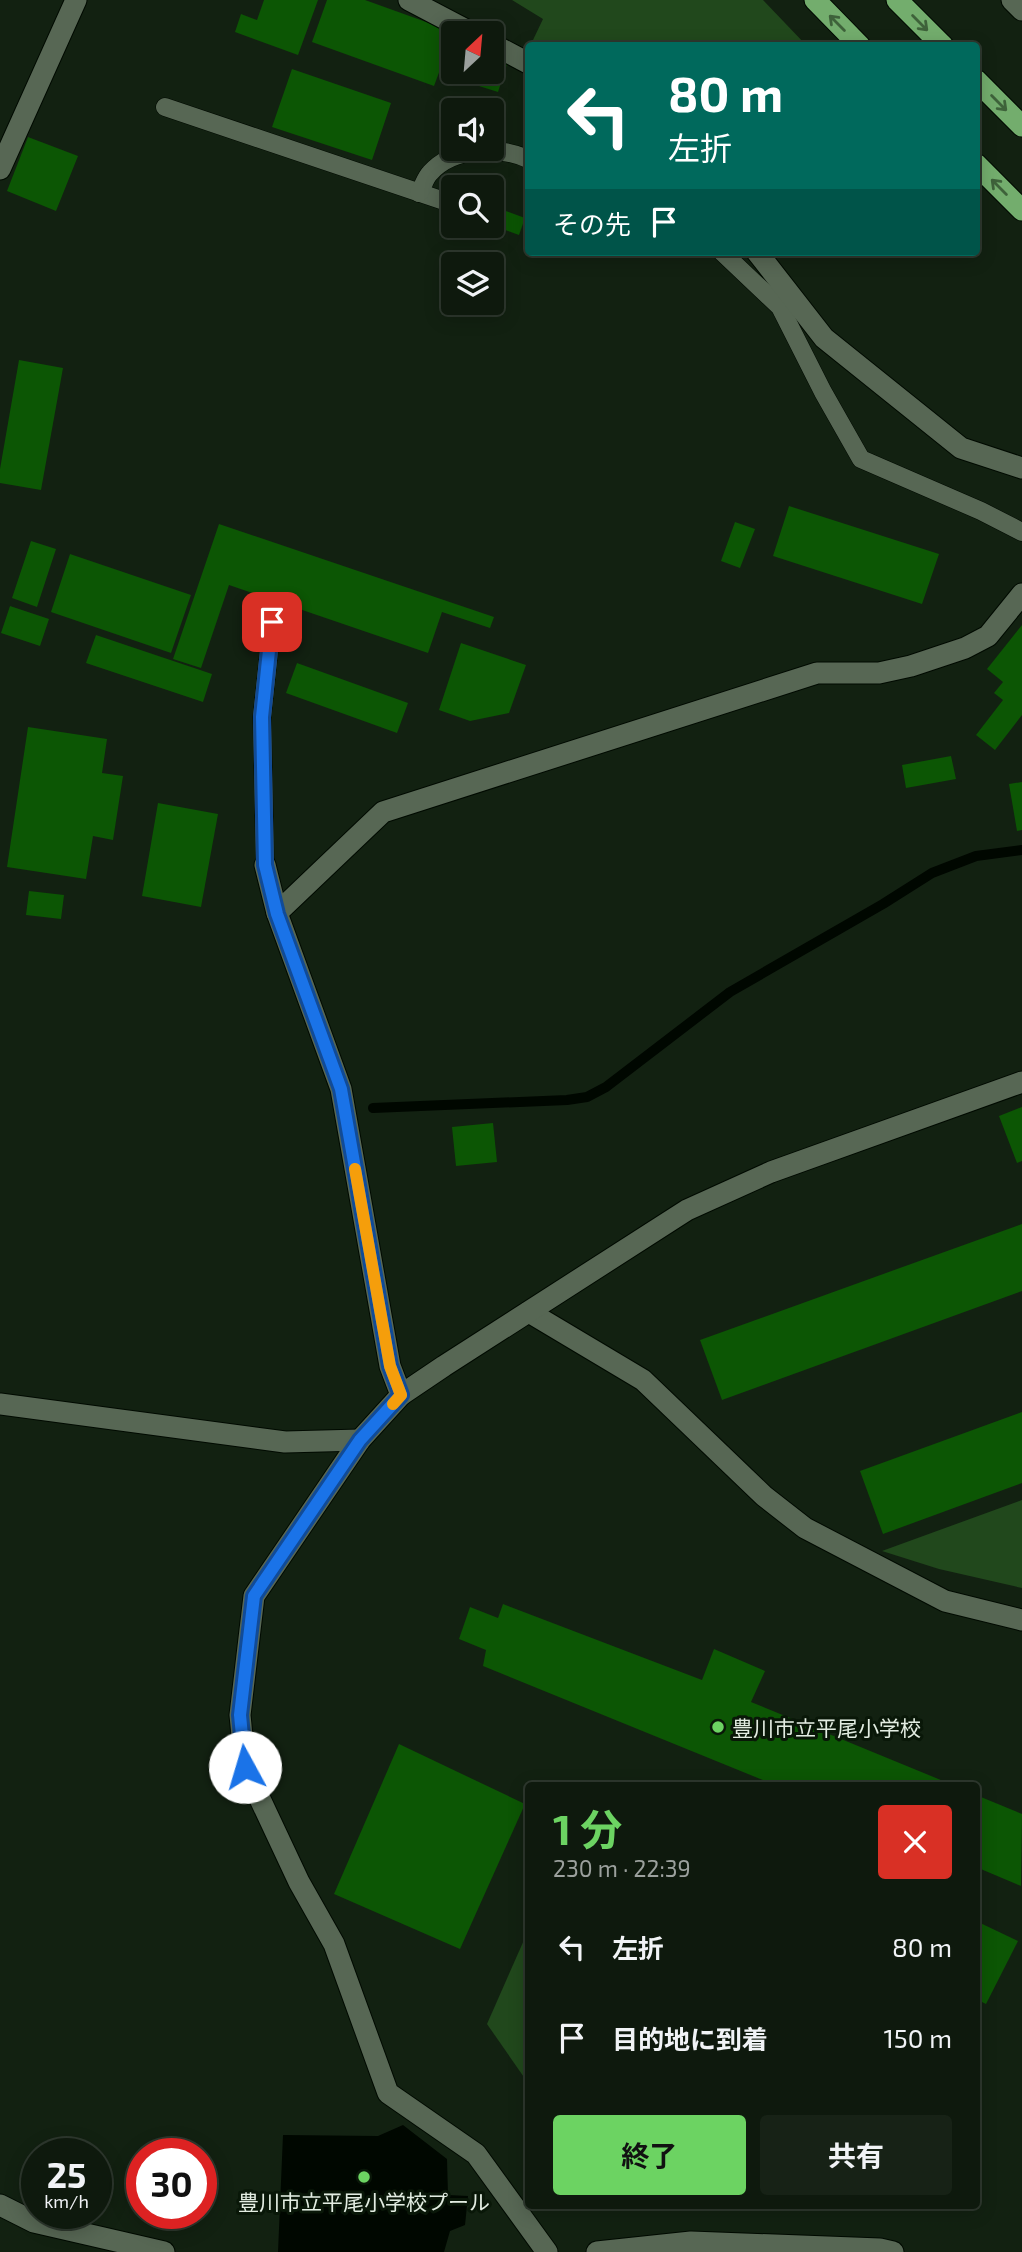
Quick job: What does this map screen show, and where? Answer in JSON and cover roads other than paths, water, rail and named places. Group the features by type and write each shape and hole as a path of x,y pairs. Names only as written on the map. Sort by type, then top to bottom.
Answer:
{"highway":[{"path":"815,0 856,42"},
{"path":"897,0 939,42"},
{"path":"980,84 1022,126"},
{"path":"980,168 1022,210"}],"street":[{"path":"0,169 76,0"},
{"path":"409,0 449,21"},
{"path":"1012,0 1022,10"},
{"path":"504,50 525,61"},
{"path":"760,256 834,347 961,449 1022,468"},
{"path":"277,914 383,812 817,673 879,673 911,666 965,648 988,636 1022,593"},
{"path":"265,865 277,914 341,1089 390,1366 401,1395"},
{"path":"547,2252 476,2154 388,2093 334,1944 299,1882 245,1767 240,1715 254,1596 360,1440 401,1395 687,1210 771,1172 1022,1083"},
{"path":"529,1312 643,1380 764,1496 805,1528 945,1601 1022,1620"},
{"path":"0,1404 285,1442 360,1440"},
{"path":"0,2205 34,2222 164,2252"},
{"path":"597,2252 691,2242 880,2249 893,2252"}],"lane":[{"path":"165,107 441,200"},
{"path":"419,193 430,173 455,157 472,151 501,151 525,158"},
{"path":"726,256 780,307 861,459 981,511 1022,532"},
{"path":"265,865 262,717 272,622"}],"waterway":[{"path":"373,1108 587,1097 606,1087 730,992 932,873 976,856 1022,850"}],"place":[{"name":"豊川市立平尾小学校","path":"718,1727"},
{"name":"豊川市立平尾小学校プール","path":"364,2177"}]}
